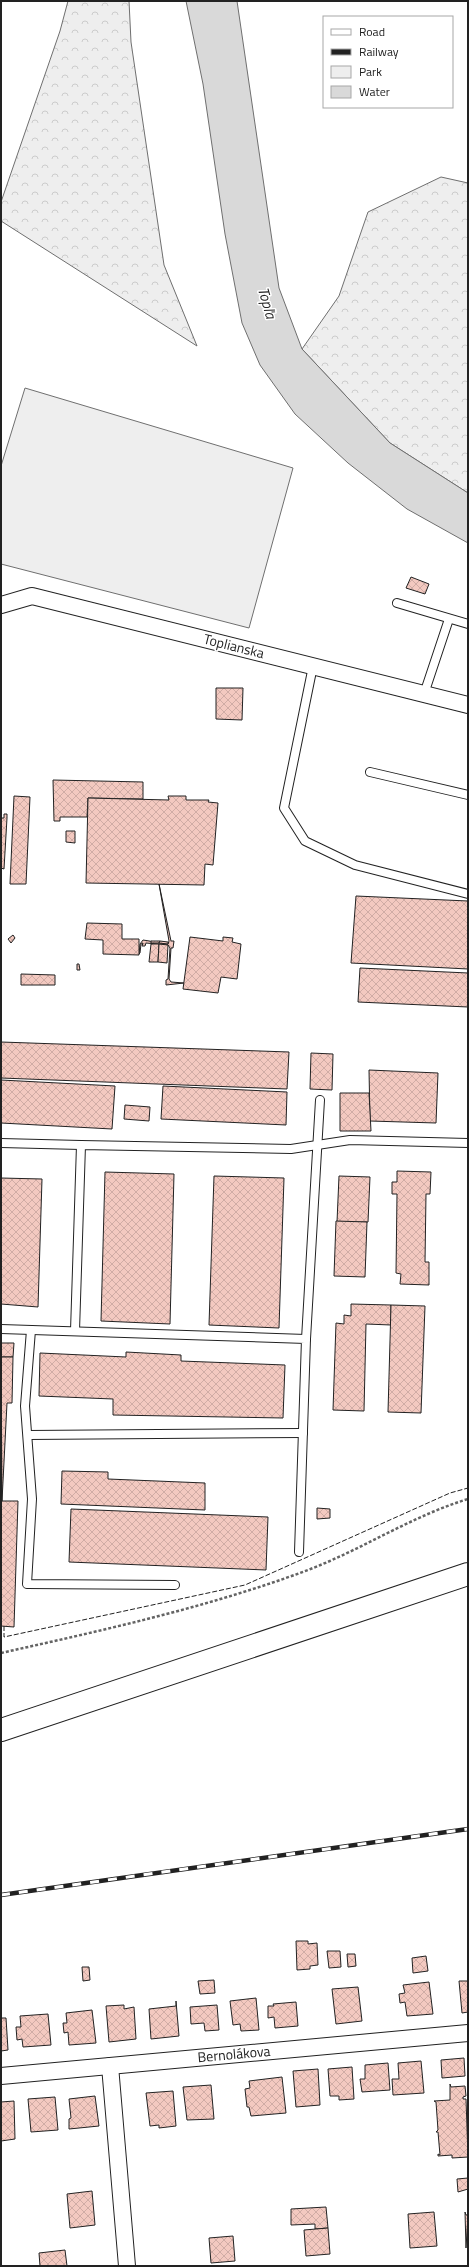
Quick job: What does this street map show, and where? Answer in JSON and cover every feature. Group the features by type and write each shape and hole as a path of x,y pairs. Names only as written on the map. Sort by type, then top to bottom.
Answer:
{"main road":[{"path":"1,1730 468,1574"}],"street":[{"name":"Toplianska","path":"1,605 32,596 468,705"},
{"name":"Bernolákova","path":"1,2076 468,2033"},
{"path":"110,2066 127,2266"}],"lane":[{"path":"397,603 468,624"},
{"path":"424,694 449,619"},
{"path":"313,666 284,808 305,841 355,865 468,894"},
{"path":"370,772 468,795"},
{"path":"299,1552 306,1339 320,1100"},
{"path":"1,1143 291,1149 350,1140 468,1143"},
{"path":"75,1332 81,1145"},
{"path":"1,1329 306,1339"},
{"path":"31,1330 26,1406 32,1499 27,1584 174,1584"},
{"path":"28,1435 303,1433"}],"path":[{"path":"1,1653 112,1628 249,1591 310,1569 440,1507 468,1499"}],"green space":[{"path":"68,1 129,1 131,42 164,265 197,346 1,221 1,202 60,31"},
{"path":"441,177 468,183 468,493 390,443 302,349 339,296 368,212"},
{"path":"25,388 293,468 249,628 1,564 1,466"}],"water":[{"name":"Topľa","path":"186,1 237,1 279,288 302,349 390,443 468,493 468,543 407,509 348,463 295,414 260,365 242,323 225,234 203,84"}],"building":[{"path":"411,577 429,584 425,594 406,588"},
{"path":"216,688 243,688 242,720 216,719"},
{"path":"53,780 143,782 143,799 88,798 87,817 60,817 60,821 54,821"},
{"path":"14,796 30,797 26,884 10,884"},
{"path":"168,796 186,796 186,800 209,800 208,802 218,803 213,865 205,864 204,885 86,883 88,798 169,800"},
{"path":"4,814 7,814 7,818 4,869 1,868 1,818 4,818"},
{"path":"66,831 75,831 75,843 66,842"},
{"path":"159,884 171,941 174,941 173,948 171,948 169,979 171,982 184,983 166,985 166,980 168,979 170,948 168,945 146,943 145,946 142,946 143,943 141,944 139,954 140,944 143,940 168,944 169,941"},
{"path":"356,896 468,901 468,969 351,963"},
{"path":"87,923 122,924 122,939 139,939 139,955 103,954 103,940 85,939"},
{"path":"13,935 15,938 11,943 8,939"},
{"path":"190,937 223,941 223,937 233,938 232,942 241,944 237,979 221,977 218,993 183,989"},
{"path":"151,941 160,941 159,943 151,943"},
{"path":"160,941 168,942 168,944 159,943"},
{"path":"151,944 159,944 158,962 149,962"},
{"path":"159,944 168,945 167,963 158,962"},
{"path":"77,964 79,964 80,970 77,970"},
{"path":"360,968 468,973 468,1007 358,1002"},
{"path":"21,974 55,975 55,985 21,985"},
{"path":"1,1042 289,1052 287,1089 1,1078"},
{"path":"311,1053 333,1054 332,1090 310,1089"},
{"path":"369,1070 438,1073 436,1123 370,1121"},
{"path":"1,1080 115,1086 112,1129 1,1123"},
{"path":"163,1086 287,1092 286,1125 161,1119"},
{"path":"340,1093 369,1093 371,1131 340,1131"},
{"path":"125,1105 150,1107 149,1121 124,1119"},
{"path":"397,1171 431,1172 430,1194 426,1194 425,1262 429,1262 429,1285 400,1284 401,1274 396,1273 397,1194 392,1194 392,1182 397,1182"},
{"path":"105,1172 174,1174 170,1324 101,1321"},
{"path":"214,1176 284,1178 279,1328 209,1325"},
{"path":"339,1176 370,1177 368,1222 337,1222"},
{"path":"1,1178 42,1179 38,1307 1,1304"},
{"path":"336,1221 367,1222 365,1277 334,1276"},
{"path":"351,1304 391,1305 391,1325 366,1324 364,1411 333,1410 336,1323 344,1324 344,1315 351,1316"},
{"path":"391,1305 425,1306 421,1413 388,1412"},
{"path":"1,1343 14,1343 13,1357 1,1357"},
{"path":"126,1352 181,1355 181,1361 285,1365 283,1418 113,1415 113,1399 39,1396 40,1353 126,1357"},
{"path":"1,1357 13,1357 12,1403 7,1403 2,1501"},
{"path":"62,1471 108,1472 108,1479 205,1483 205,1510 61,1504"},
{"path":"1,1501 18,1501 14,1627 1,1626"},
{"path":"317,1508 330,1509 330,1518 317,1519"},
{"path":"71,1509 268,1517 266,1570 69,1562"},
{"path":"296,1941 308,1941 308,1944 317,1943 318,1965 310,1966 310,1969 297,1970"},
{"path":"327,1951 340,1951 341,1967 329,1968"},
{"path":"347,1954 355,1954 356,1966 348,1967"},
{"path":"426,1956 428,1971 413,1973 412,1958"},
{"path":"82,1967 89,1967 90,1980 83,1981"},
{"path":"214,1980 215,1993 200,1994 198,1981"},
{"path":"459,1981 468,1981 468,2012 462,2013"},
{"path":"429,1982 433,2014 407,2016 405,2002 400,2003 399,1994 405,1993 403,1985"},
{"path":"358,1987 362,2021 336,2024 332,1989"},
{"path":"256,1998 259,2030 241,2031 240,2024 233,2025 230,2001"},
{"path":"176,2001 179,2036 151,2039 149,2009 176,2006"},
{"path":"296,2002 298,2026 275,2028 274,2017 268,2018 268,2006 274,2006 273,2004"},
{"path":"124,2005 124,2009 134,2007 136,2039 109,2042 106,2006"},
{"path":"217,2005 219,2030 205,2031 204,2023 191,2024 190,2007"},
{"path":"92,2010 96,2043 69,2045 68,2032 64,2033 63,2023 67,2023 66,2013"},
{"path":"48,2014 51,2045 23,2047 22,2039 17,2040 16,2027 21,2027 20,2016"},
{"path":"1,2018 6,2018 8,2050 1,2051"},
{"path":"464,2058 465,2076 442,2078 441,2060"},
{"path":"421,2061 424,2093 393,2095 392,2079 399,2079 398,2063"},
{"path":"388,2063 390,2090 362,2092 360,2079 365,2079 365,2065"},
{"path":"352,2067 354,2099 339,2100 339,2096 330,2096 328,2069"},
{"path":"318,2069 320,2105 296,2107 293,2071"},
{"path":"282,2077 286,2113 251,2116 249,2107 247,2107 245,2089 250,2088 249,2081"},
{"path":"450,2084 451,2087 465,2086 466,2096 463,2097 463,2099 466,2099 468,2157 452,2158 452,2155 438,2156 438,2154 440,2155 438,2132 436,2132 438,2130 436,2102 434,2101 450,2100"},
{"path":"211,2085 214,2119 187,2120 183,2087"},
{"path":"173,2091 176,2126 159,2128 159,2125 150,2126 146,2093"},
{"path":"95,2096 99,2126 69,2129 69,2119 71,2118 69,2099"},
{"path":"55,2097 58,2130 31,2132 28,2099"},
{"path":"14,2101 15,2139 1,2141 1,2102"},
{"path":"468,2178 468,2189 458,2192 457,2179"},
{"path":"92,2191 95,2225 70,2228 67,2194"},
{"path":"326,2207 328,2228 315,2229 315,2224 291,2225 291,2209"},
{"path":"434,2212 437,2246 410,2248 408,2214"},
{"path":"465,2212 466,2215 468,2215 466,2248"},
{"path":"328,2228 330,2254 306,2256 304,2230"},
{"path":"233,2236 235,2261 211,2263 209,2238"},
{"path":"65,2250 67,2266 40,2266 39,2253"}],"railway":[{"path":"1,1895 468,1829"}],"fence":[{"path":"4,1626 4,1637 245,1585 450,1493 468,1488"}]}
